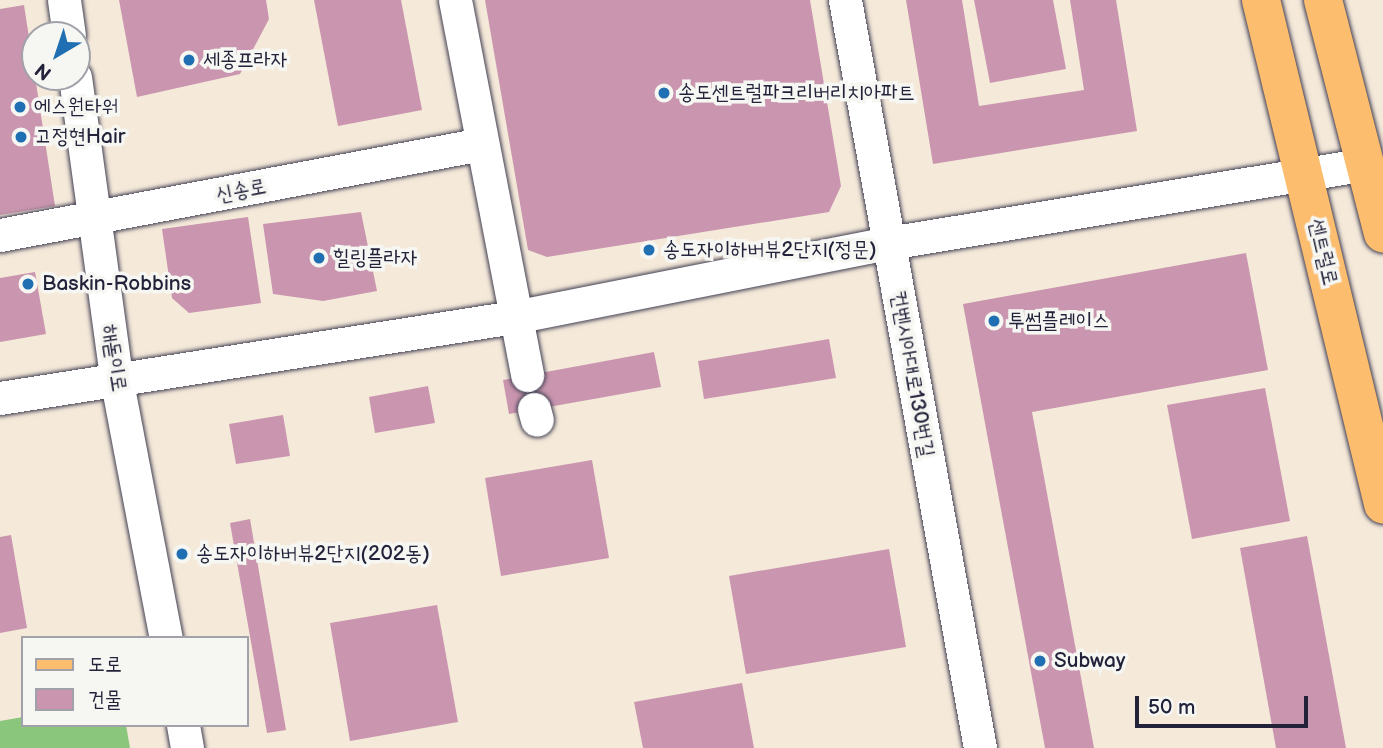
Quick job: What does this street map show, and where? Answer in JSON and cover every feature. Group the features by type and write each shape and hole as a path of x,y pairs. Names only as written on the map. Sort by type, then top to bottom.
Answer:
{"main road":[{"name":"센트럴로","path":"1261,0 1383,504"},
{"path":"1323,0 1383,233"}],"street":[{"path":"64,0 67,21"},
{"path":"454,0 527,375"},
{"name":"컨벤시아대로130번길","path":"845,0 980,748"},
{"name":"해돋이로","path":"77,91 116,377 166,636"},
{"name":"신송로","path":"0,235 95,220 481,144"},
{"path":"0,398 116,377 514,317 889,243 1367,164"},
{"path":"183,727 187,748"}],"green space":[{"path":"21,717 21,727 126,727 130,748 0,748 0,721"}],"building":[{"name":"세종프라자","path":"119,0 266,0 269,19 240,74 137,97"},
{"path":"314,0 401,0 422,110 338,126"},
{"name":"송도센트럴파크리버리치아파트","path":"485,0 810,0 841,186 829,212 547,257 528,250"},
{"path":"906,0 962,0 979,106 1084,90 1070,0 1116,0 1137,131 933,164"},
{"path":"974,0 1053,0 1066,69 990,83"},
{"name":"에스원타워","path":"24,5 26,21 21,21 21,91 37,91 55,206 0,215 0,9"},
{"name":"힐링플라자","path":"361,212 377,291 323,301 273,294 263,224"},
{"path":"248,217 261,303 189,313 172,298 162,229"},
{"path":"1246,253 1268,370 1032,412 1094,748 1045,748 963,304"},
{"path":"35,272 46,334 0,342 0,278"},
{"path":"829,339 836,378 704,399 698,361"},
{"path":"654,352 661,387 509,414 503,380"},
{"path":"428,386 435,423 375,433 369,397"},
{"path":"1265,388 1290,521 1192,539 1167,405"},
{"path":"283,415 290,456 236,464 229,424"},
{"path":"592,460 609,558 501,576 485,478"},
{"path":"250,519 286,730 267,733 230,523"},
{"path":"11,535 27,628 0,633 0,537"},
{"path":"1307,536 1346,748 1276,748 1240,548"},
{"path":"889,549 906,647 746,674 729,576"},
{"path":"437,605 458,722 350,741 330,623"},
{"path":"742,683 754,748 643,748 634,702"}],"place":[{"name":"세종프라자","path":"189,60"},
{"name":"송도센트럴파크리버리치아파트","path":"664,93"},
{"name":"에스원타워","path":"20,107"},
{"name":"고정현Hair","path":"21,137"},
{"name":"송도자이하버뷰2단지(정문)","path":"649,250"},
{"name":"힐링플라자","path":"319,258"},
{"name":"Baskin-Robbins","path":"28,284"},
{"name":"투썸플레이스","path":"994,321"},
{"name":"송도자이하버뷰2단지(202동)","path":"182,554"},
{"name":"Subway","path":"1040,661"}]}
